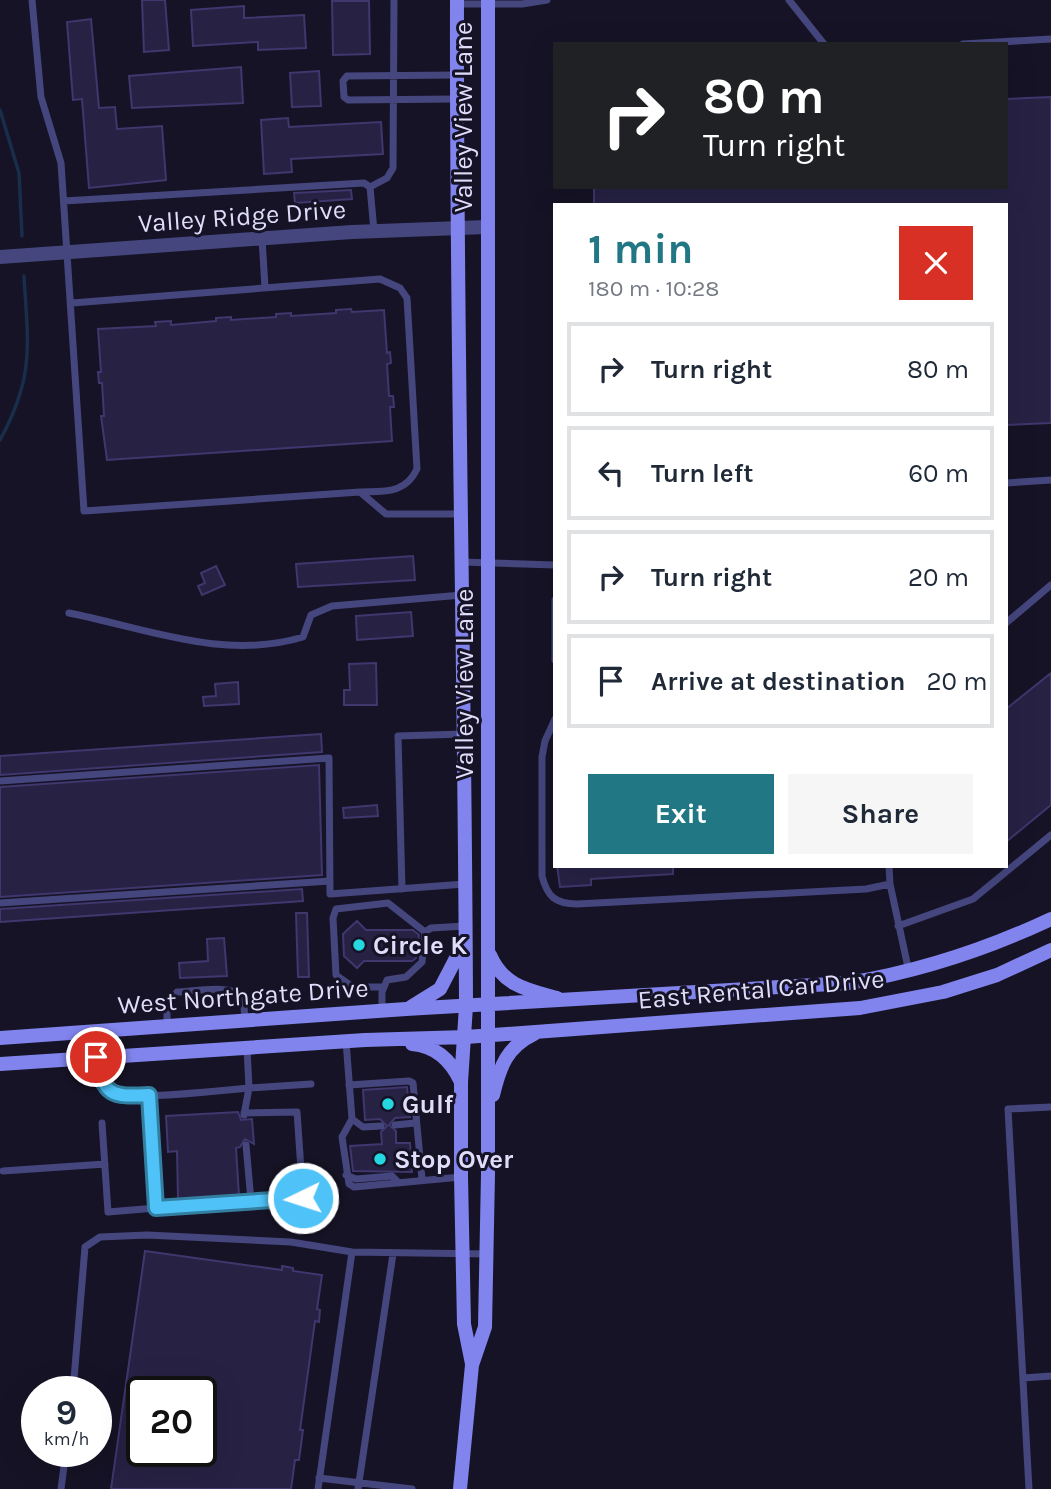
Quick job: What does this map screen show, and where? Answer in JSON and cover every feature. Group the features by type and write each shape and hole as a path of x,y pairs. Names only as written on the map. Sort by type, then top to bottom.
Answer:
{"main road":[{"name":"Valley View Lane","path":"457,2 456,227 462,514 466,1006 461,1082 461,1177 464,1324 472,1365"},
{"name":"Valley View Lane","path":"460,1489 472,1365 485,1327 489,1004 486,227 488,2"},
{"name":"East Rental Car Drive","path":"489,1004 849,983 909,973 961,957 1051,919"},
{"path":"407,1009 440,989 465,933"},
{"path":"488,949 500,973 514,985 569,1001"},
{"name":"East Rental Car Drive","path":"466,1037 860,1008 914,999 997,975 1051,950"},
{"path":"909,973 914,999"},
{"name":"West Northgate Drive","path":"0,1038 489,1004"},
{"path":"95,1031 96,1057"},
{"path":"488,1117 505,1057 511,1048 540,1031"},
{"name":"West Northgate Drive","path":"0,1064 346,1041 466,1037"},
{"path":"365,1040 420,1044 435,1050 454,1067 461,1082"}],"street":[{"name":"Valley Ridge Drive","path":"0,257 374,231 486,227"}],"lane":[{"path":"33,0 41,97 61,163 72,303 83,510 399,490 411,481 418,469 407,298 400,288 380,279 72,303"},
{"path":"370,187 387,178 393,169 394,0"},
{"path":"457,2 547,0"},
{"path":"789,0 822,42"},
{"path":"998,42 1051,39"},
{"path":"456,99 348,100 344,97 343,81 347,76 457,75"},
{"path":"64,201 364,183 370,187"},
{"path":"370,187 374,231"},
{"path":"262,239 265,287"},
{"path":"1008,483 1051,480"},
{"path":"360,492 386,514 462,514"},
{"path":"461,562 553,565"},
{"path":"1008,621 1051,584"},
{"path":"69,614 175,639 220,645 282,643 303,637 311,615 332,606 462,595"},
{"path":"553,723 545,741 542,757 542,876 546,893 556,901 577,904 866,889 890,884"},
{"path":"402,889 398,736 463,734"},
{"path":"0,781 329,758 330,894 465,884"},
{"path":"898,926 974,899 1051,835"},
{"path":"889,868 890,884 909,973"},
{"path":"0,903 330,881"},
{"path":"383,987 353,987 336,975 332,918 336,909 388,903 425,932"},
{"path":"425,932 431,928 465,933"},
{"path":"382,1011 383,987 391,979 410,975 422,962 425,932"},
{"path":"167,1026 167,1003 177,992 228,989 238,993 243,999 245,1020"},
{"path":"346,1041 352,1119 342,1137 349,1184 354,1186 461,1177"},
{"path":"102,1123 108,1212 303,1198 297,1112 244,1114 249,1088 247,1048"},
{"path":"96,1057 102,1083 110,1092 123,1096 311,1084"},
{"path":"349,1085 413,1083 422,1179"},
{"path":"149,1095 156,1208"},
{"path":"1029,1489 1008,1109 1051,1107"},
{"path":"352,1119 363,1127 377,1124"},
{"path":"399,1122 415,1123"},
{"path":"246,1145 251,1201"},
{"path":"3,1171 105,1164"},
{"path":"74,1376 85,1247 100,1237 147,1235 291,1242 352,1252 393,1254 486,1254"},
{"path":"318,1489 352,1252"},
{"path":"359,1486 393,1254"},
{"path":"1023,1378 1051,1376"},
{"path":"61,1489 64,1467"},
{"path":"319,1479 359,1486 412,1489"}],"building":[{"path":"142,0 165,0 169,50 144,52"},
{"path":"332,1 369,1 370,54 333,55"},
{"path":"244,6 244,18 304,15 306,48 258,50 258,42 193,46 191,10"},
{"path":"91,19 99,108 115,107 117,129 162,126 166,180 89,188 82,99 73,100 67,22"},
{"path":"241,67 243,103 132,108 129,76"},
{"path":"319,71 321,106 292,107 290,73"},
{"path":"1051,97 1051,423 1008,425 1008,203 594,203 594,189 1008,189 1008,99"},
{"path":"288,118 289,127 381,122 383,154 291,159 292,172 264,174 261,120"},
{"path":"351,190 352,199 295,203 294,193"},
{"path":"351,309 352,312 384,310 387,353 390,352 391,363 387,364 389,396 393,396 394,407 390,407 392,441 107,460 101,416 104,416 102,383 99,383 98,372 101,372 98,329 156,326 155,322 171,321 171,325 216,321 216,318 231,317 231,320 276,317 276,314 291,313 291,316 336,313 336,310"},
{"path":"413,556 415,580 298,587 296,564"},
{"path":"216,566 225,585 202,595 198,586 205,583 201,573"},
{"path":"411,612 413,636 357,640 356,616"},
{"path":"376,663 377,705 344,705 344,690 350,690 349,664"},
{"path":"1051,673 1051,805 1008,840 1008,707"},
{"path":"238,682 239,704 204,706 203,697 216,696 215,684"},
{"path":"321,734 322,752 0,775 0,756"},
{"path":"319,765 322,875 0,897 0,787"},
{"path":"377,805 378,816 344,818 343,808"},
{"path":"557,868 673,868 673,874 591,879 591,885 560,887"},
{"path":"302,889 303,901 0,922 0,909"},
{"path":"296,913 307,913 309,977 298,977"},
{"path":"357,921 366,930 413,930 419,935 416,958 412,961 364,961 357,968 344,956 343,934"},
{"path":"224,938 227,976 180,978 179,963 208,961 207,939"},
{"path":"407,1087 410,1117 395,1118 389,1125 396,1131 396,1143 410,1143 412,1172 353,1171 350,1146 382,1144 381,1132 387,1126 380,1119 365,1120 363,1090"},
{"path":"238,1112 241,1120 252,1119 254,1144 245,1139 240,1147 236,1148 239,1196 178,1200 177,1151 168,1152 166,1116"},
{"path":"145,1251 282,1270 282,1266 293,1268 293,1271 322,1275 317,1309 320,1310 319,1322 315,1321 300,1430 303,1430 299,1460 295,1460 291,1489 111,1489 126,1384 126,1467 217,1467 217,1376 127,1376"}],"waterway":[{"path":"0,110 19,173 22,236"},
{"path":"0,440 19,397 27,360 24,276"}],"place":[{"name":"Circle K","path":"359,945"},
{"name":"Gulf","path":"388,1104"},
{"name":"Stop Over","path":"380,1159"}],"route":[{"path":"96,1057 102,1083 110,1092 123,1096 149,1095 156,1208 303,1198"}]}
